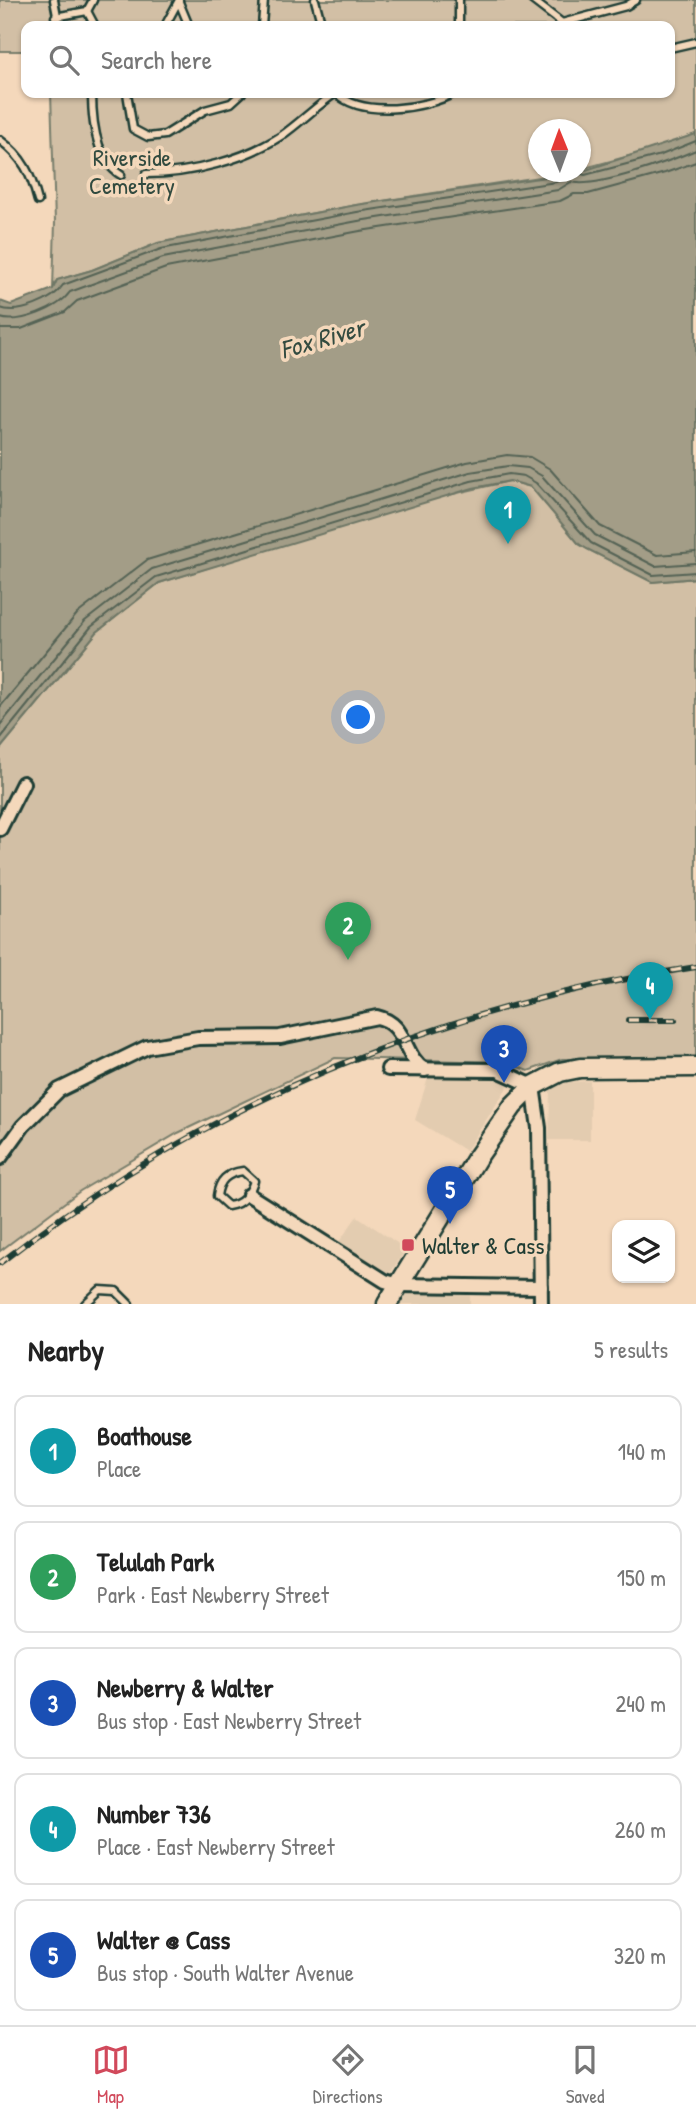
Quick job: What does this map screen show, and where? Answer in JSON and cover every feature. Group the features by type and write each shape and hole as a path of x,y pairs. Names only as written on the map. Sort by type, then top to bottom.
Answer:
{"main road":[{"path":"387,1304 477,1158 513,1106 533,1086 560,1072 580,1068 696,1067"}],"street":[{"path":"0,829 23,783"},
{"path":"0,1158 23,1126 59,1090 100,1067 172,1040 281,1037 377,1017 390,1022 402,1033 411,1059 425,1070"},
{"path":"388,1069 498,1070 533,1086 539,1128 541,1304"},
{"path":"249,1195 385,1281 399,1285 541,1287"}],"lane":[{"path":"54,0 57,21"},
{"path":"87,11 93,0"},
{"path":"168,21 179,0"},
{"path":"179,0 187,21"},
{"path":"262,21 264,0"},
{"path":"315,0 321,21"},
{"path":"459,0 459,21"},
{"path":"532,0 556,21"},
{"path":"572,21 636,0"},
{"path":"55,17 87,11"},
{"path":"87,11 92,21"},
{"path":"675,47 696,42"},
{"path":"92,98 96,136 106,161 121,175"},
{"path":"128,98 133,130 148,137 165,135 205,110 231,103 236,98"},
{"path":"146,174 169,174 235,158 279,137 330,98"},
{"path":"342,98 375,107 429,103 442,98"},
{"path":"0,140 22,158 32,175 38,201"},
{"path":"243,1171 254,1181 249,1195 237,1205 228,1206 217,1196 218,1184 231,1172 243,1171"},
{"path":"85,1304 100,1290 116,1292 129,1304"}],"shaded area":[{"path":"428,1078 496,1078 508,1086 466,1151 415,1120"},
{"path":"590,1081 590,1140 549,1140 550,1089 568,1082"},
{"path":"357,1216 406,1249 389,1275 339,1242"},
{"path":"407,1294 470,1295 470,1304 398,1304"}],"green space":[{"name":"Riverside Cemetery","path":"0,0 696,0 696,134 659,148 591,166 591,119 528,119 528,179 356,205 158,243 92,270 57,280 53,289 55,222 51,98 675,98 675,21 21,21 21,51 0,51"},
{"path":"510,481 531,487 579,544 587,549 652,582 696,578 696,1059 562,1059 528,1071 505,1062 335,1058 178,1133 80,1191 0,1251 0,749 97,632 159,583 422,501"}],"water":[{"name":"Fox River","path":"696,134 696,578 652,582 587,549 579,544 531,487 510,481 473,488 159,583 97,632 0,749 0,301 11,305 53,289 57,280 92,270 158,243 356,205 528,180 528,182 591,182 591,168"}],"railway":[{"path":"0,1263 78,1206 159,1155 242,1109 328,1070 417,1035 508,1007 601,984 696,967"},
{"path":"628,1020 675,1020"}],"place":[{"name":"Boathouse","path":"508,544"},
{"name":"Telulah Park","path":"348,960"},
{"name":"Number 736","path":"650,1020"},
{"name":"Newberry & Walter","path":"504,1083"},
{"name":"Walter @ Cass","path":"450,1224"},
{"name":"Walter & Cass","path":"408,1245"}]}
